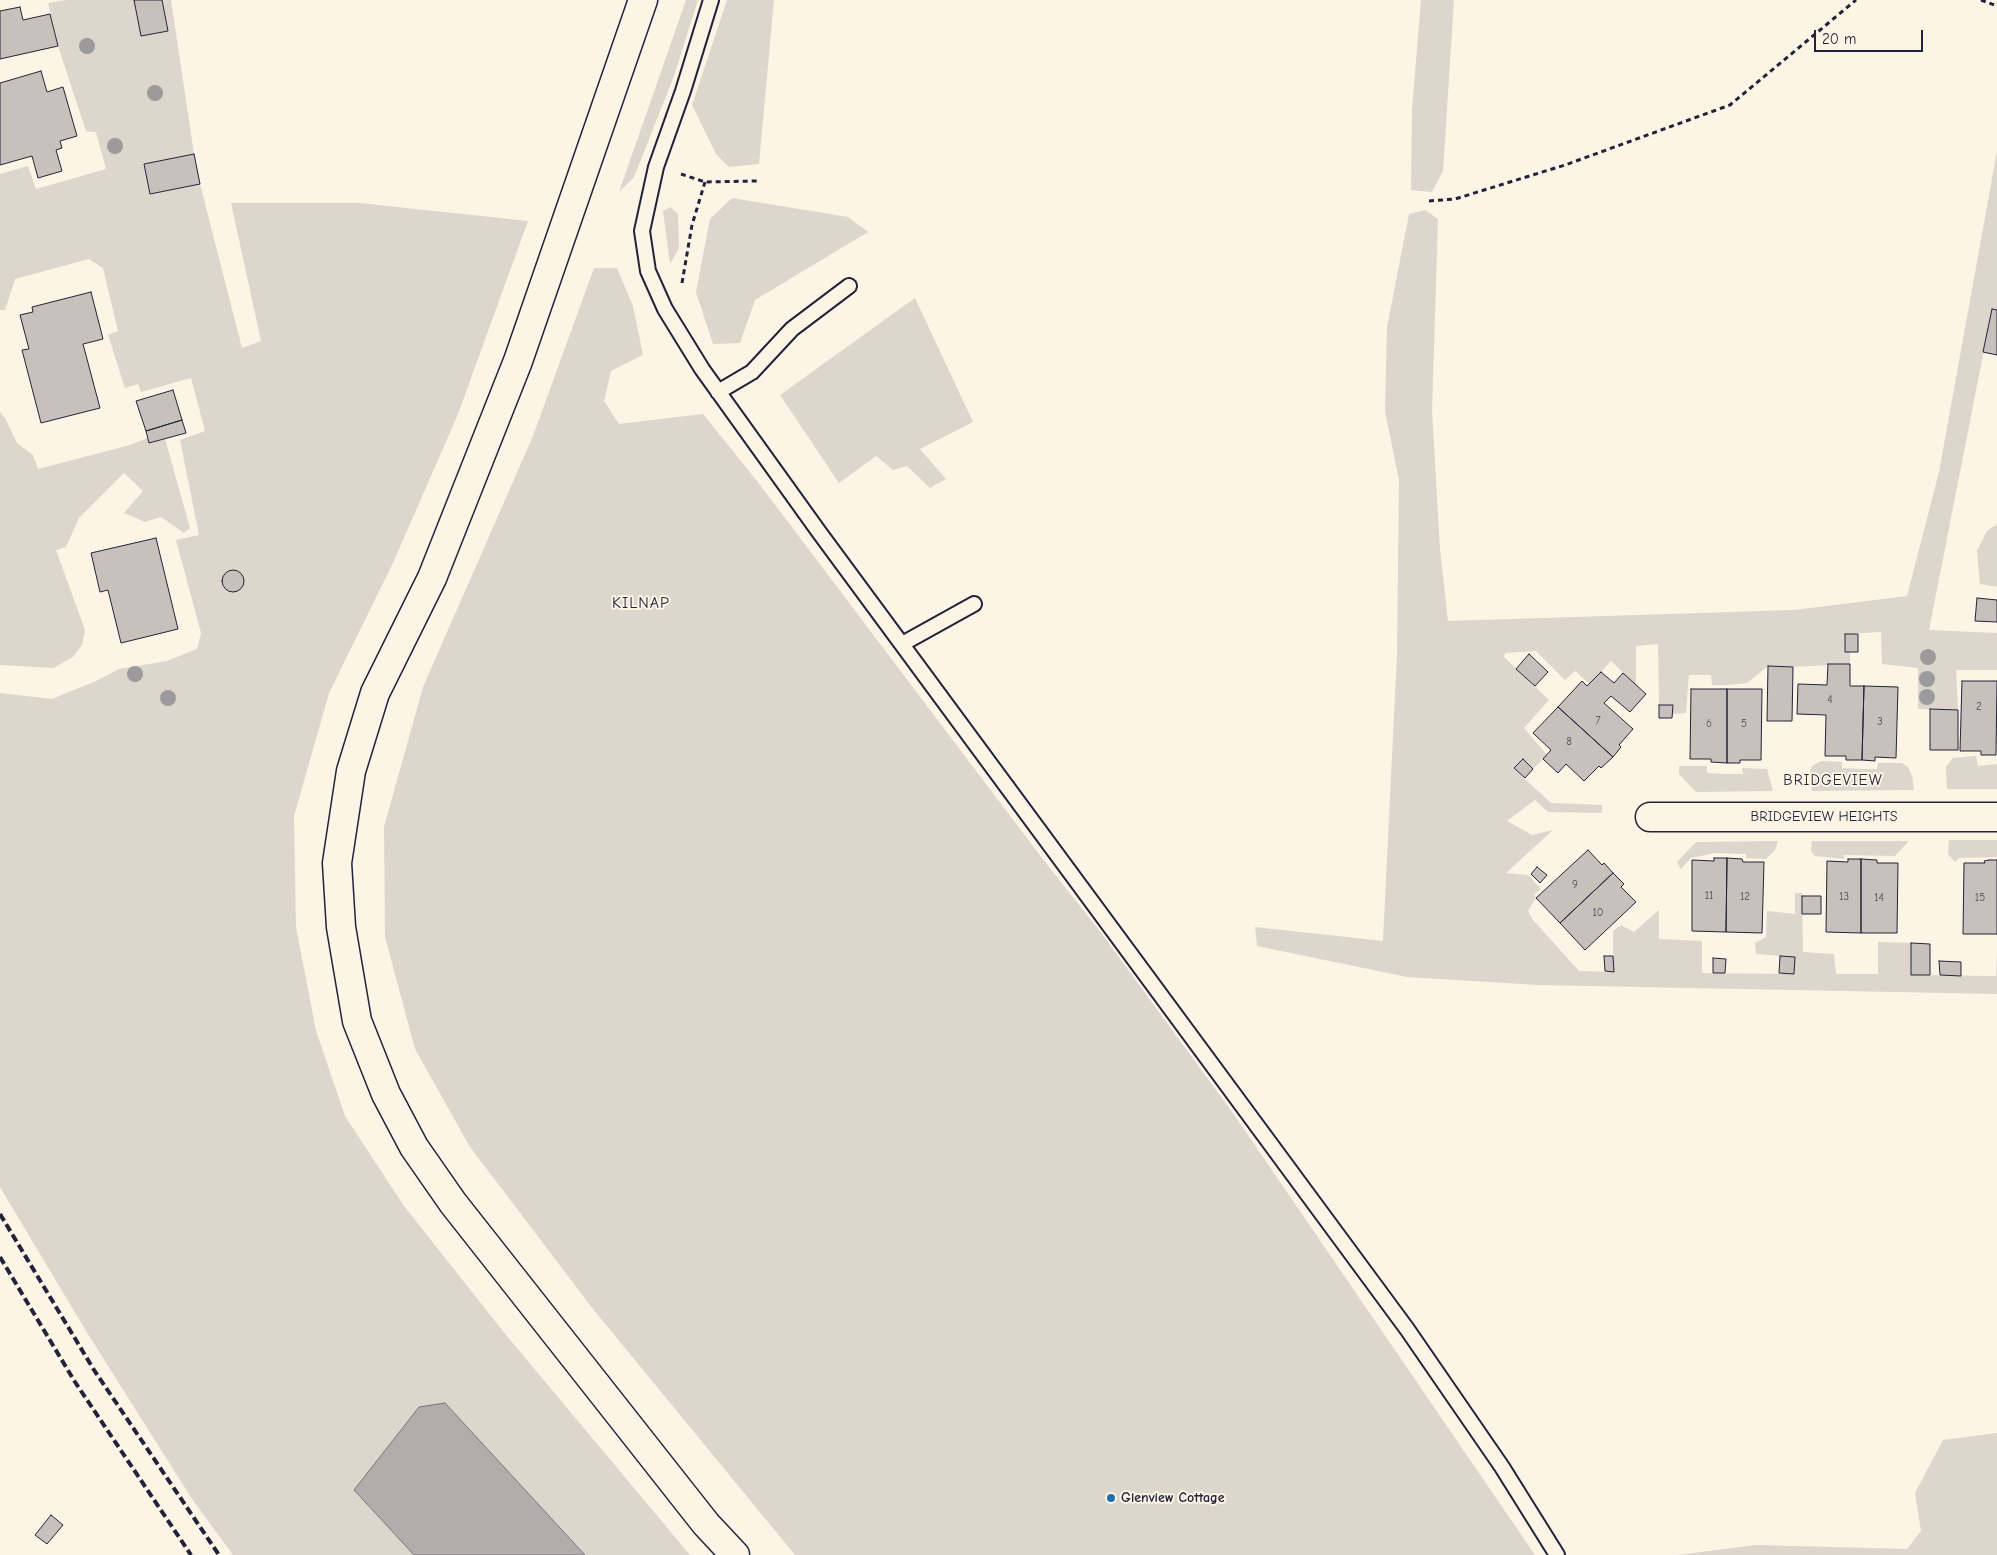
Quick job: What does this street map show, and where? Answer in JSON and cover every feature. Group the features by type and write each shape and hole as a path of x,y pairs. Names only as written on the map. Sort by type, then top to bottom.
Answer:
{"street":[{"path":"643,0 518,361 432,578 375,693 351,771 337,863 340,927 357,1021 386,1094 414,1147 459,1211 706,1524 735,1555"},
{"name":"BRIDGEVIEW HEIGHTS","path":"1650,817 1997,817"}],"lane":[{"path":"711,0 683,91 656,166 642,231 648,271 665,309 718,392 1407,1330 1502,1467 1557,1555"},
{"path":"718,392 752,372 792,329 849,286"},
{"path":"902,644 974,604"}],"path":[{"path":"1429,201 1455,199 1565,165 1730,105 1856,0"},
{"path":"1981,0 1997,6"},
{"path":"656,166 705,182 757,181"},
{"path":"665,309 683,282 692,224 705,182"}],"shaded area":[{"path":"67,0 134,0 141,36 168,31 162,0 171,0 194,154 144,164 150,194 200,184 242,348 261,341 231,203 359,203 528,221 458,414 393,563 329,693 294,816 296,927 316,1031 345,1116 404,1206 506,1335 690,1555 585,1555 445,1403 354,1490 414,1555 233,1555 192,1499 86,1331 0,1187 0,693 52,699 96,681 119,669 167,661 197,649 201,633 176,540 199,535 180,440 205,431 191,378 141,392 138,384 125,388 108,335 118,331 103,268 89,259 15,279 5,310 0,310 0,174 28,166 36,189 106,169 96,132 86,131 58,46 48,3"},
{"path":"686,0 698,0 674,76 634,177 619,192"},
{"path":"727,0 774,0 759,164 729,167 716,154 692,105"},
{"path":"1421,0 1454,0 1443,171 1432,192 1411,190 1412,110"},
{"path":"1997,151 1997,310 1992,309 1929,630 1997,633 1997,670 1956,670 1958,710 1918,709 1918,668 1882,664 1881,632 1845,634 1845,652 1850,652 1850,664 1793,667 1768,666 1747,683 1727,685 1712,685 1711,675 1689,675 1686,713 1673,714 1673,705 1659,705 1658,644 1636,646 1636,685 1611,661 1590,684 1575,671 1565,680 1536,651 1505,653 1504,657 1549,700 1524,728 1547,755 1533,769 1523,759 1514,769 1551,803 1602,805 1602,813 1548,812 1535,800 1507,821 1532,835 1553,830 1506,873 1528,875 1541,889 1534,895 1536,898 1528,911 1533,920 1579,971 1613,972 1613,931 1621,925 1634,932 1659,910 1659,939 1702,941 1702,973 1794,974 1795,957 1756,954 1755,943 1766,937 1767,911 1795,914 1795,893 1802,893 1803,952 1834,954 1836,974 1878,974 1878,942 1911,943 1911,975 1996,976 1997,952 1997,994 1538,985 1407,977 1257,946 1255,927 1383,941 1397,654 1399,480 1385,411 1387,327 1409,214 1425,210 1438,219 1432,411 1440,549 1448,621 1794,610 1907,596 1939,472"},
{"path":"732,198 848,217 868,232 755,300 740,343 713,344 696,292 710,219"},
{"path":"670,207 678,214 679,248 670,264 663,211"},
{"path":"594,268 617,268 633,306 643,355 611,371 604,401 619,424 703,414 757,481 1045,862 1099,930 1235,1116 1535,1555 795,1555 593,1309 470,1147 415,1049 385,937 384,827 423,687 533,436"},
{"path":"915,298 973,422 920,449 946,479 930,488 907,466 893,470 876,456 839,483 780,395"},
{"path":"0,412 17,443 33,455 38,469 130,445 148,438 150,443 165,439 190,528 184,533 161,517 145,522 124,513 143,491 124,473 79,518 66,547 56,550 85,630 82,645 73,657 53,668 0,665"},
{"path":"1997,524 1997,587 1980,584 1977,551 1987,531"},
{"path":"1976,756 1978,766 1997,764 1997,789 1947,789 1946,767 1953,758"},
{"path":"1821,761 1842,762 1842,768 1862,769 1877,769 1878,763 1902,763 1908,767 1912,776 1914,790 1812,791 1809,774 1812,766"},
{"path":"1679,766 1707,766 1707,773 1727,774 1743,774 1742,768 1767,769 1773,791 1696,792 1679,774"},
{"path":"1949,840 1997,840 1997,857 1959,858 1955,862 1948,854"},
{"path":"1778,841 1775,850 1766,859 1746,858 1746,854 1715,853 1691,858 1681,869 1677,862 1696,842"},
{"path":"1812,841 1909,841 1895,856 1844,855 1844,859 1815,856 1811,851"},
{"path":"445,1403 585,1555 414,1555 354,1490 419,1407"},
{"path":"1997,1433 1997,1555 1677,1555 1756,1545 1907,1549 1921,1531 1915,1493 1943,1440"}],"building":[{"path":"134,0 162,0 168,31 141,36"},
{"path":"20,7 23,20 50,14 58,46 0,59 0,11"},
{"path":"41,71 47,92 63,87 77,136 60,141 62,148 56,150 62,171 38,178 32,156 0,165 0,83"},
{"path":"194,154 200,184 150,194 144,164"},
{"path":"91,292 103,339 83,344 100,408 41,423 22,350 29,349 20,315 33,312 32,307"},
{"path":"1992,309 1997,310 1997,355 1983,352"},
{"path":"173,390 182,420 146,431 136,401"},
{"path":"182,420 186,433 149,443 146,431"},
{"path":"156,538 178,629 121,643 108,590 100,592 91,553"},
{"path":"233,570 241,573 244,581 241,589 233,592 225,589 222,581 225,573"},
{"path":"1977,598 1997,600 1997,622 1975,621"},
{"path":"1845,634 1858,634 1858,652 1845,652"},
{"path":"1529,654 1548,672 1535,686 1516,669"},
{"path":"1828,664 1850,664 1850,686 1864,686 1862,760 1846,760 1846,756 1825,756 1826,715 1797,714 1798,684 1827,685"},
{"path":"1768,666 1793,667 1792,721 1767,721"},
{"path":"1601,672 1614,683 1623,673 1646,694 1630,712 1611,696 1604,703 1633,729 1619,745 1621,747 1613,757 1558,707 1582,681 1587,686"},
{"path":"1962,681 1997,681 1996,755 1981,755 1981,751 1960,751"},
{"path":"1864,686 1898,687 1896,758 1875,757 1875,761 1862,760"},
{"path":"1691,689 1727,689 1727,763 1711,762 1711,759 1690,759"},
{"path":"1727,689 1762,689 1761,760 1740,760 1740,763 1727,763"},
{"path":"1659,705 1673,705 1672,718 1659,718"},
{"path":"1558,707 1613,757 1601,768 1599,766 1584,781 1566,764 1558,773 1543,759 1551,750 1533,733"},
{"path":"1930,709 1958,710 1958,750 1930,750"},
{"path":"1523,759 1533,769 1525,778 1514,768"},
{"path":"1588,850 1602,865 1604,863 1613,873 1560,923 1536,898"},
{"path":"1714,858 1727,858 1726,932 1692,931 1692,860 1714,861"},
{"path":"1727,858 1742,859 1743,862 1764,862 1762,933 1726,932"},
{"path":"1848,859 1861,859 1861,933 1826,932 1827,861 1848,862"},
{"path":"1861,859 1877,860 1877,863 1898,863 1897,933 1861,933"},
{"path":"1997,860 1997,934 1963,934 1964,863 1985,863 1984,861"},
{"path":"1537,867 1547,875 1540,883 1531,874"},
{"path":"1613,873 1624,884 1621,887 1636,902 1585,950 1560,923"},
{"path":"1802,896 1821,896 1821,914 1802,914"},
{"path":"1911,943 1930,944 1930,975 1911,975"},
{"path":"1604,956 1613,956 1614,972 1605,971"},
{"path":"1780,956 1795,957 1794,974 1779,973"},
{"path":"1713,958 1726,959 1725,973 1713,973"},
{"path":"1939,961 1961,962 1961,976 1940,975"},
{"path":"51,1515 63,1525 47,1544 35,1535"}],"railway":[{"path":"0,1214 94,1370 219,1555"},
{"path":"0,1257 75,1382 191,1555"}],"place":[{"name":"Glenview Cottage","path":"1111,1498"}],"district":[{"name":"KILNAP","path":"641,603"},
{"name":"BRIDGEVIEW","path":"1833,781"}]}
